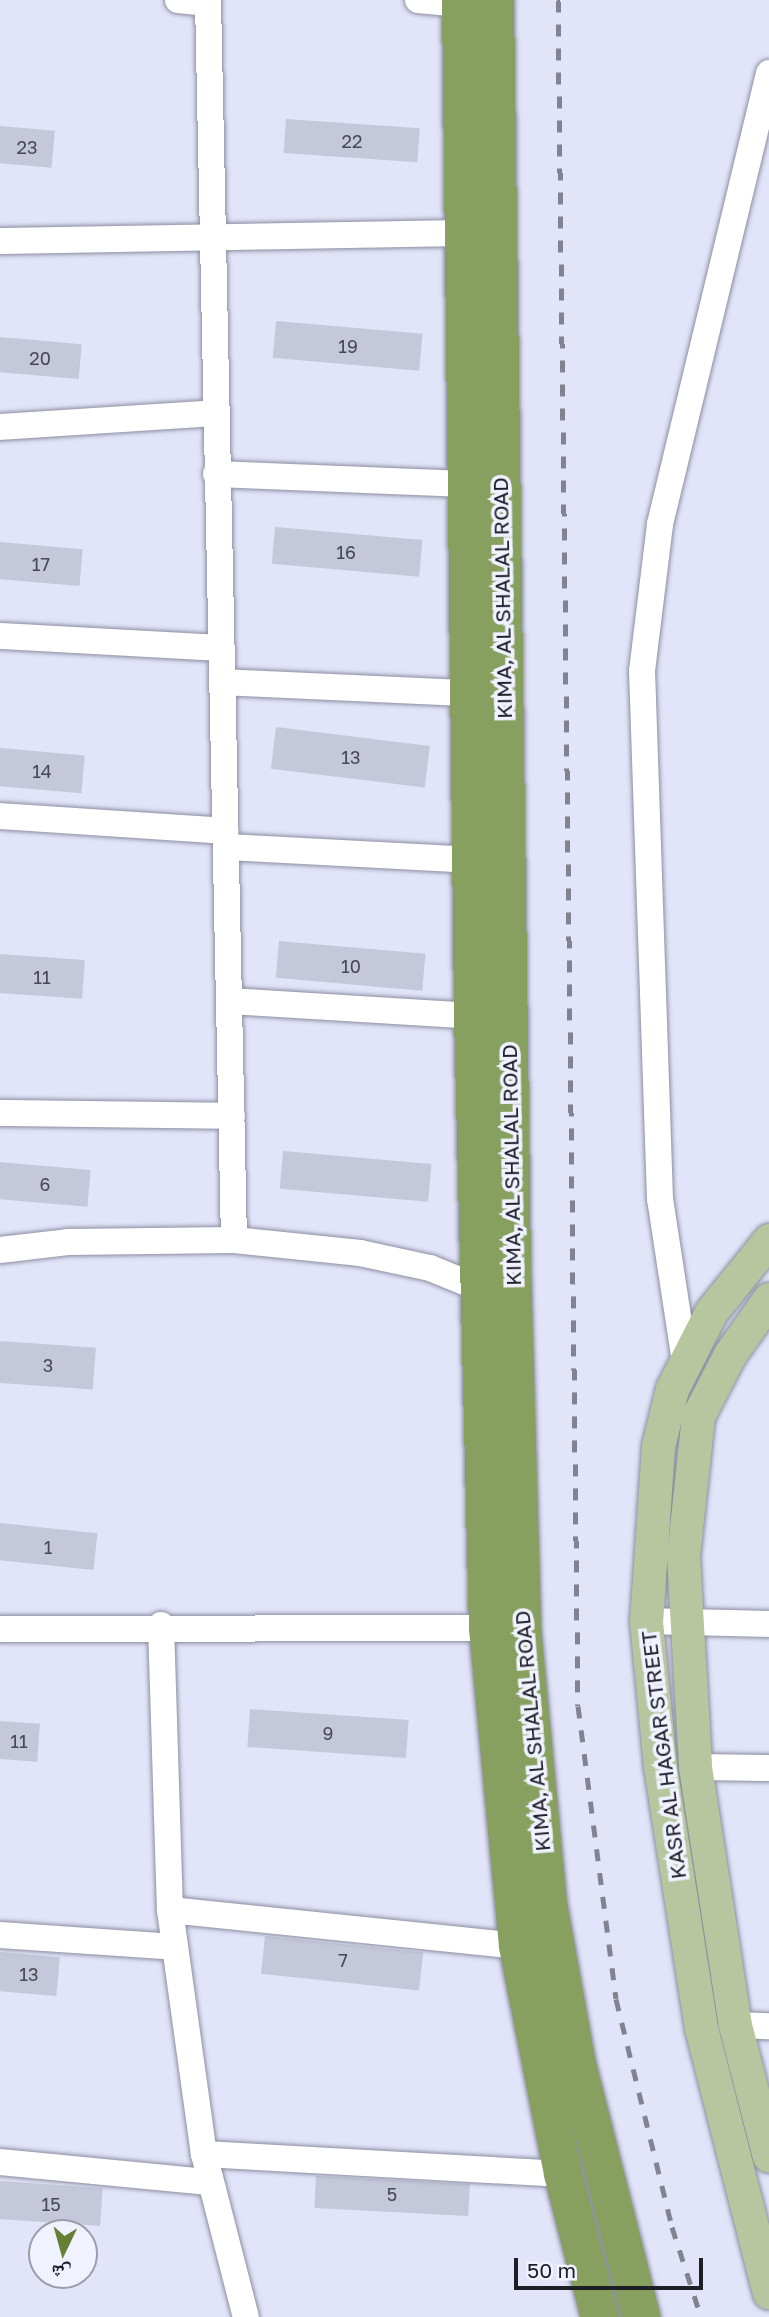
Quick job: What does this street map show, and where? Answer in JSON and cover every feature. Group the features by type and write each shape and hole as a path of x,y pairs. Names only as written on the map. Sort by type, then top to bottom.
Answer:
{"highway":[{"name":"KIMA, AL SHALAL ROAD","path":"472,1 476,254 512,1267 505,1628 548,1904 577,2065 641,2317"},
{"name":"KIMA, AL SHALAL ROAD","path":"476,254 465,484 479,1288 505,1628 519,1946 563,2174 600,2317"}],"main road":[{"name":"KASR AL HAGAR STREET","path":"769,1240 711,1312 685,1362 666,1408 658,1447 646,1621 660,1766 701,2028 769,2292"},
{"name":"KASR AL HAGAR STREET","path":"769,1299 705,1398 691,1469 684,1556 685,1623 695,1767 735,2025 769,2156"},
{"path":"685,1362 705,1398"}],"street":[{"path":"178,0 208,1 214,413 222,648 234,1240"},
{"path":"418,0 472,1"},
{"path":"685,1362 660,1199 648,946 642,671 660,524 769,73"},
{"path":"0,241 212,237 476,254"},
{"path":"0,427 214,413"},
{"path":"216,474 465,484"},
{"path":"0,636 222,648"},
{"path":"222,682 468,693"},
{"path":"0,816 471,860"},
{"path":"230,1001 473,1016"},
{"path":"0,1113 232,1116"},
{"path":"0,1250 68,1242 234,1240 360,1253 429,1268 479,1288"},
{"path":"646,1621 769,1624"},
{"path":"0,1629 162,1625 505,1628"},
{"path":"162,1625 170,1910 174,1947 209,2182 246,2317"},
{"path":"695,1767 769,1768"},
{"path":"170,1910 519,1946"},
{"path":"0,1935 174,1947"},
{"path":"735,2025 769,2026"},
{"path":"204,2154 563,2174"},
{"path":"0,2162 209,2182"}],"building":[{"path":"286,119 420,128 417,162 284,153"},
{"path":"0,126 55,131 52,168 0,163"},
{"path":"276,321 422,334 419,371 273,358"},
{"path":"0,337 82,344 79,379 0,372"},
{"path":"275,527 422,540 419,577 272,564"},
{"path":"0,542 83,549 79,586 0,579"},
{"path":"276,727 430,746 425,788 271,769"},
{"path":"0,748 85,755 81,793 0,786"},
{"path":"279,941 425,954 422,991 276,978"},
{"path":"0,954 85,960 82,999 0,993"},
{"path":"283,1151 431,1164 428,1202 280,1189"},
{"path":"0,1162 91,1170 87,1207 0,1199"},
{"path":"0,1341 96,1348 93,1390 0,1383"},
{"path":"0,1523 97,1533 94,1570 0,1560"},
{"path":"250,1709 409,1720 406,1758 247,1747"},
{"path":"0,1721 40,1724 37,1762 0,1759"},
{"path":"265,1936 423,1953 419,1990 261,1974"},
{"path":"0,1952 60,1957 56,1996 0,1991"},
{"path":"316,2176 470,2184 468,2216 314,2208"},
{"path":"0,2181 103,2188 100,2226 98,2219 0,2219"}],"railway":[{"path":"558,0 578,1706 616,1999 672,2227 701,2317"}]}
